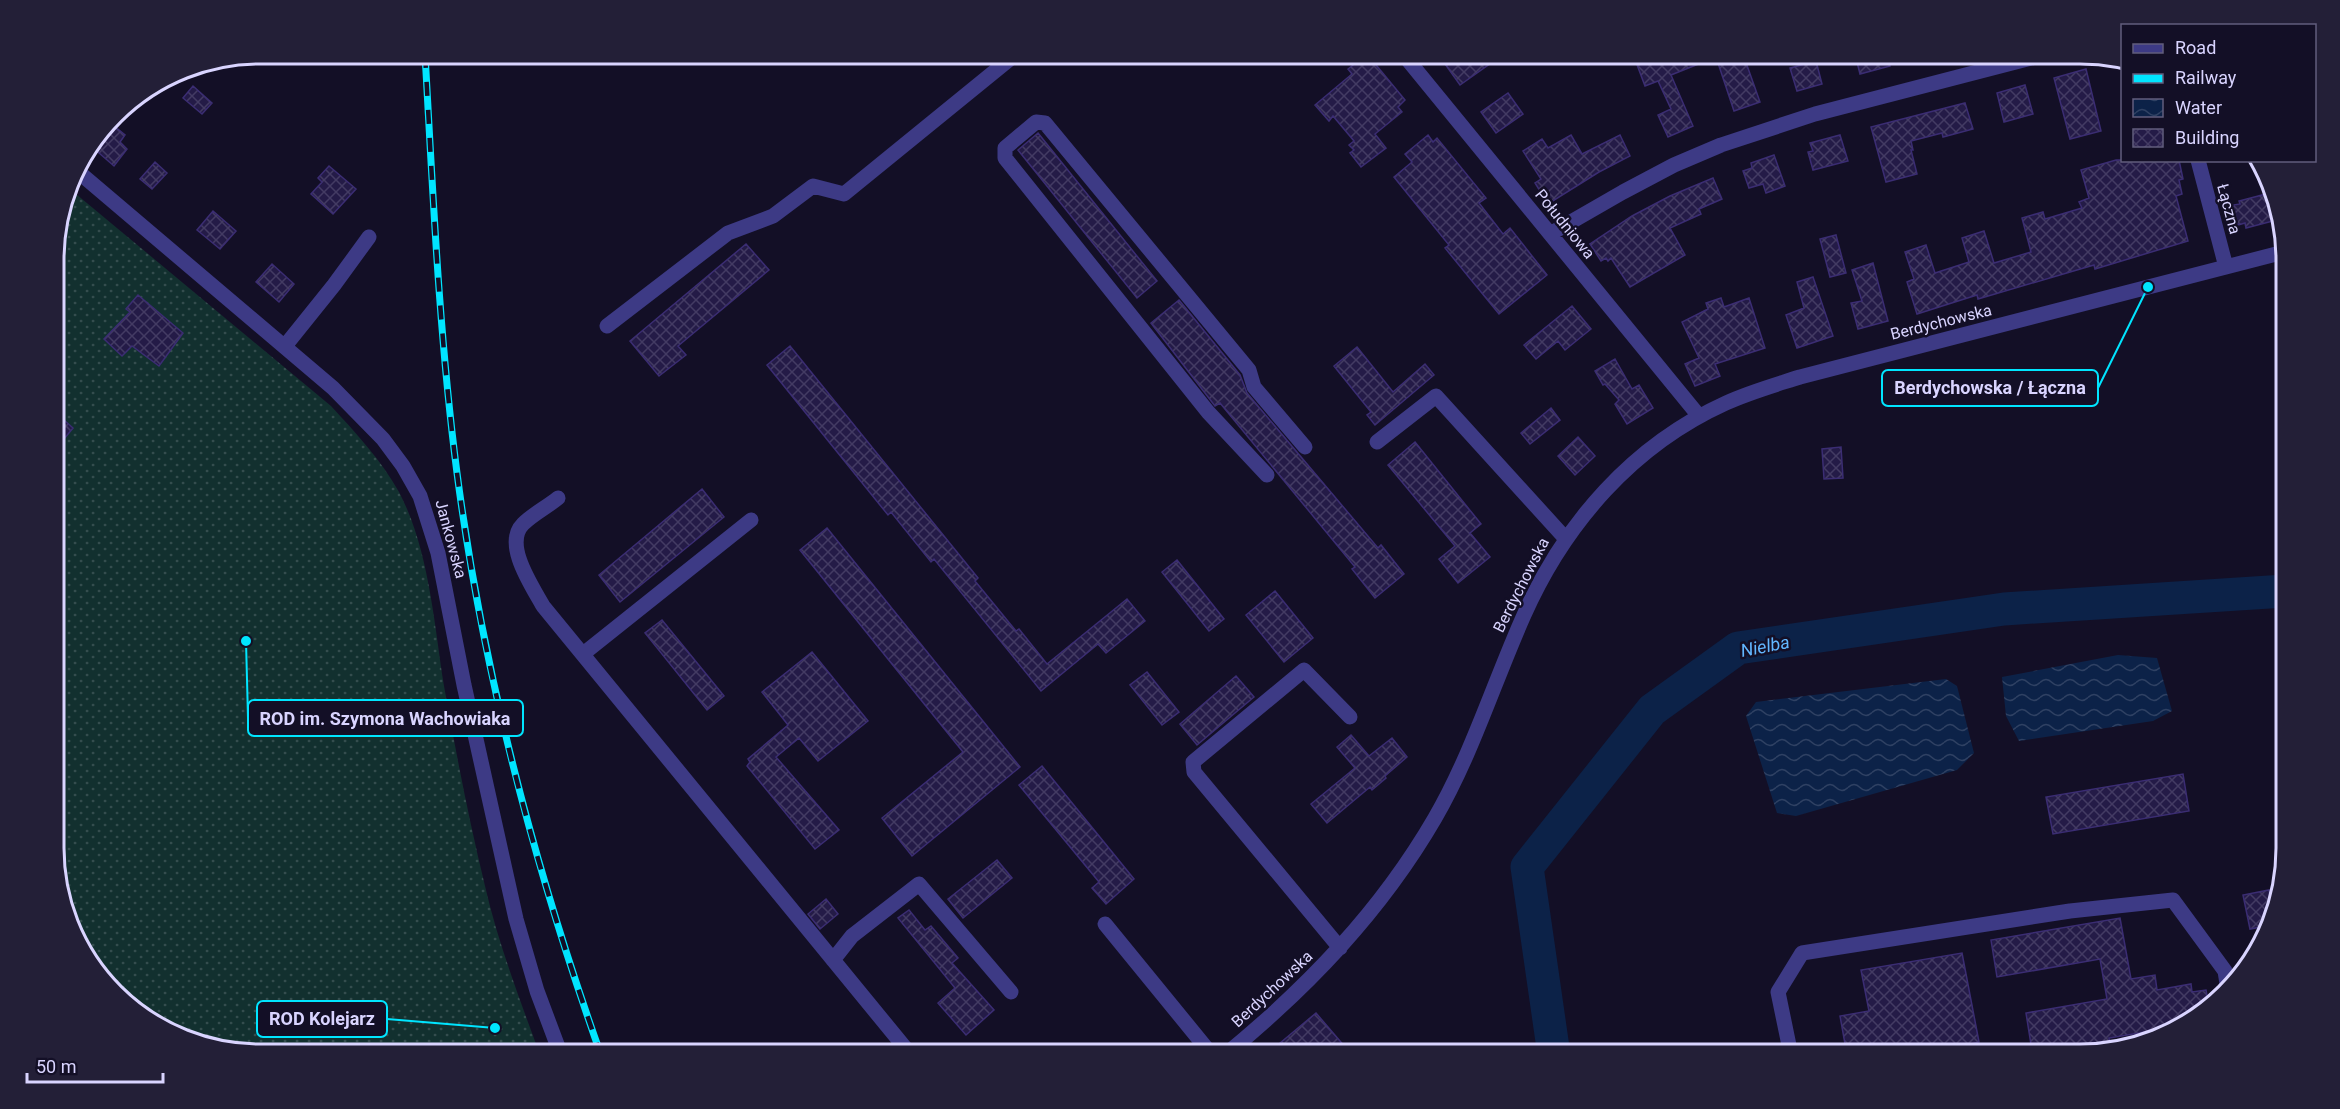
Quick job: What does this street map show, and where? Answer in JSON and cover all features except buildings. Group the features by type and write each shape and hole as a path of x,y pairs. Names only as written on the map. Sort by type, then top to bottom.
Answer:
{"street":[{"path":"607,326 728,233 773,216 813,186 844,194 1004,64"},
{"name":"Południowa","path":"1414,64 1699,416"},
{"path":"1550,234 1674,165 1721,145 1815,114 2008,64"},
{"path":"1267,475 1208,412 1005,158 1005,148 1036,122 1045,123 1242,360 1249,370 1254,387 1305,447"},
{"name":"Łączna","path":"2199,162 2226,267"},
{"name":"Jankowska","path":"84,176 333,388 383,439 403,466 420,496 438,553 464,685 516,919 537,991 557,1045"},
{"path":"285,346 369,237"},
{"name":"Berdychowska","path":"1237,1044 1274,1013 1340,948 1379,901 1435,818 1452,785 1524,614 1565,538 1596,499 1626,468 1653,447 1699,416 1747,394 1800,377 2276,254"},
{"path":"1377,442 1436,396 1565,538"},
{"path":"558,498 522,525 516,536 516,551 529,582 543,606 902,1045"},
{"path":"583,654 751,520"},
{"path":"1340,948 1194,772 1193,762 1304,670 1350,717"},
{"path":"833,960 852,936 919,884 1011,992"},
{"path":"1789,1044 1778,992 1802,953 2070,910 2173,900 2225,971 2226,979"},
{"path":"1105,924 1203,1044"}],"green space":[{"path":"76,194 331,406 376,458 399,492 409,514 424,562 458,761 490,907 536,1045 260,1045 210,1038 185,1030 162,1018 122,987 91,947 79,924 71,899 64,849 65,248 68,222"}],"water":[{"path":"2118,655 2157,658 2172,711 2153,721 2019,741 2006,716 2002,677"},
{"path":"1946,679 1957,686 1974,753 1957,770 1796,816 1777,813 1746,716 1756,702"}],"waterway":[{"name":"Nielba","path":"1552,1044 1527,867 1652,710 1738,648 2004,609 2276,592"}],"railway":[{"path":"426,64 437,264 446,369 468,548 496,695 533,841 598,1045"}],"place":[{"name":"Berdychowska / Łączna","path":"2148,287"},
{"name":"ROD im. Szymona Wachowiaka","path":"246,641"},
{"name":"ROD Kolejarz","path":"495,1028"}]}
